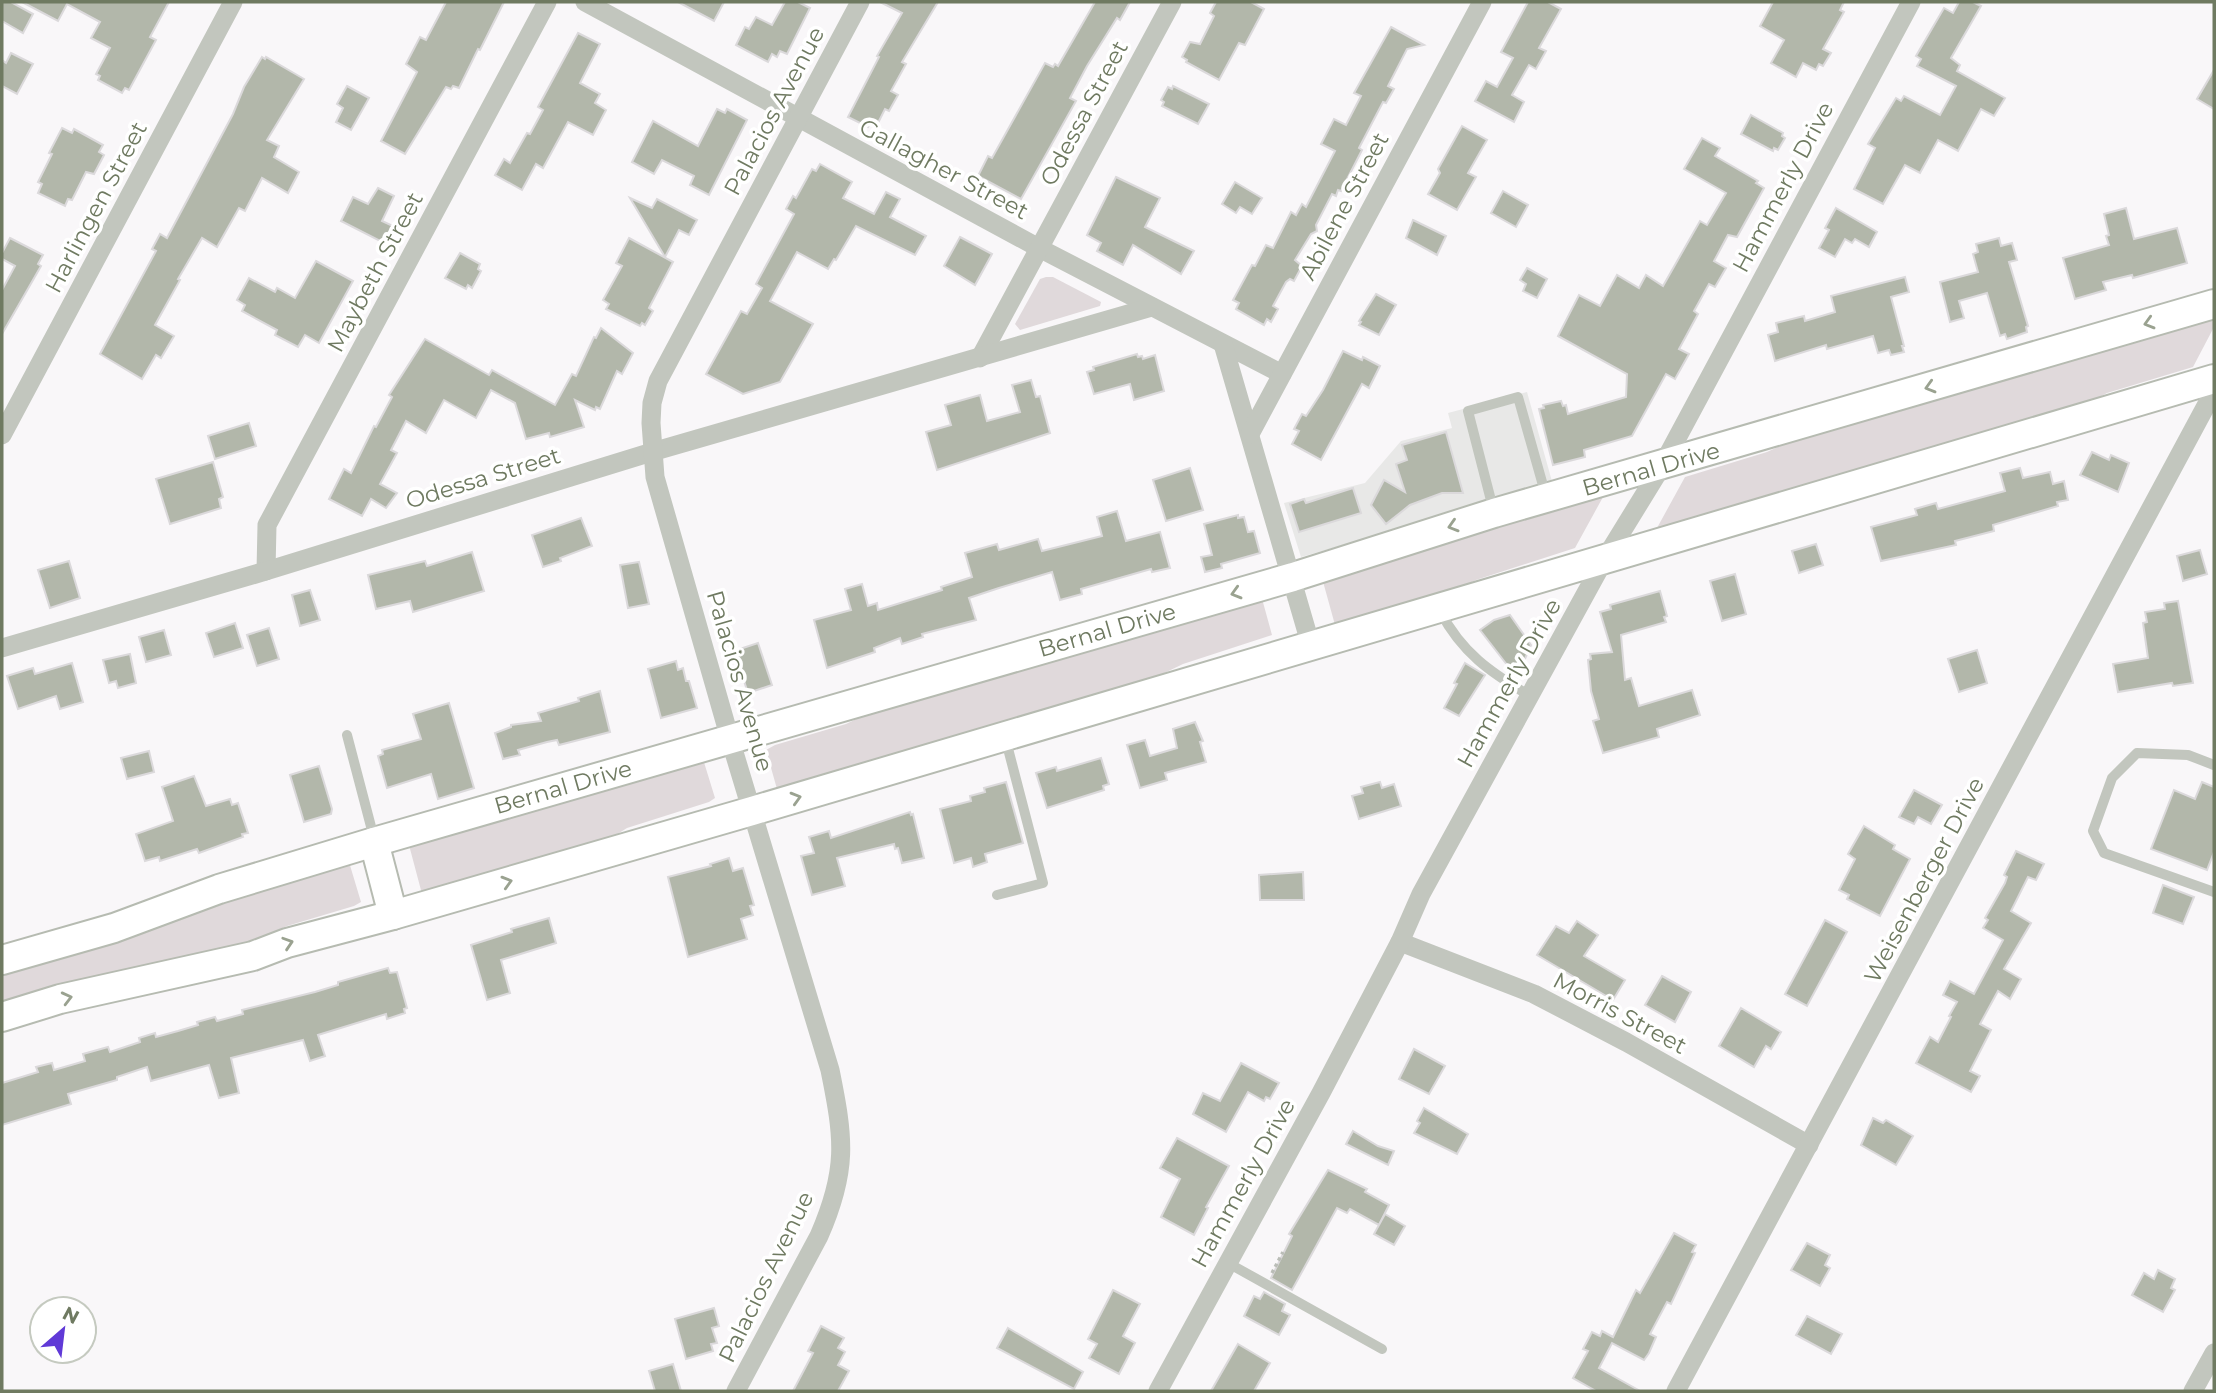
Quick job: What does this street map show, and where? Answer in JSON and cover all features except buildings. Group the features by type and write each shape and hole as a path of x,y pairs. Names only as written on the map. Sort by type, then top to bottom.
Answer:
{"street":[{"name":"Harlingen Street","path":"2,435 233,2"},
{"name":"Maybeth Street","path":"267,571 267,525 547,2"},
{"name":"Gallagher Street","path":"586,2 1039,248 1282,374"},
{"name":"Palacios Avenue","path":"736,1391 819,1236 836,1188 842,1158 840,1121 830,1070 730,739 655,477 652,402 658,381 860,2"},
{"name":"Odessa Street","path":"980,358 1172,2"},
{"name":"Abilene Street","path":"1250,434 1482,2"},
{"name":"Hammerly Drive","path":"1158,1391 1400,942 1421,894 1603,562 1662,466 1910,2"},
{"name":"Bernal Drive","path":"2,960 114,928 219,889 374,842 1293,577 1494,513 1547,500 2214,304"},
{"name":"Odessa Street","path":"2,648 267,571 652,452 1152,307"},
{"path":"1223,344 1311,646"},
{"path":"2,1017 60,999 253,956 287,943 393,915 1439,607 1603,562 2214,379"},
{"name":"Weisenberger Drive","path":"1676,1391 2214,391"},
{"path":"374,842 393,915"},
{"name":"Morris Street","path":"1400,942 1534,994 1626,1042 1809,1145"},
{"path":"2193,1391 2214,1353"}],"lane":[{"path":"1494,513 1468,411 1518,397 1547,500"},
{"path":"1439,607 1452,634 1472,655 1530,696"},
{"path":"347,735 374,842"},
{"path":"997,895 1043,883 1005,736"},
{"path":"2214,765 2188,755 2137,753 2112,778 2093,831 2104,853 2214,892"},
{"path":"1228,1263 1382,1349"}],"path":[{"path":"1263,1283 1283,1252"}],"shaded area":[{"path":"1053,277 1101,302 1100,306 1020,330 1015,324 1040,279"},
{"path":"2214,318 2214,327 2193,367 2107,393 2088,403 1665,529 1657,528 1685,477 1767,452 1795,439"},
{"path":"1527,392 1553,485 1301,557 1284,503 1365,483 1401,441 1452,428 1448,413"},
{"path":"1603,497 1575,548 1476,580 1457,589 1335,625 1322,578"},
{"path":"1261,595 1272,635 1183,664 1154,678 777,789 766,750 775,745 846,724 871,712"},
{"path":"703,759 715,798 709,802 627,828 611,838 422,894 409,845"},
{"path":"349,862 361,902 354,906 287,926 234,949 2,1005 2,976 93,948 205,905"}]}
